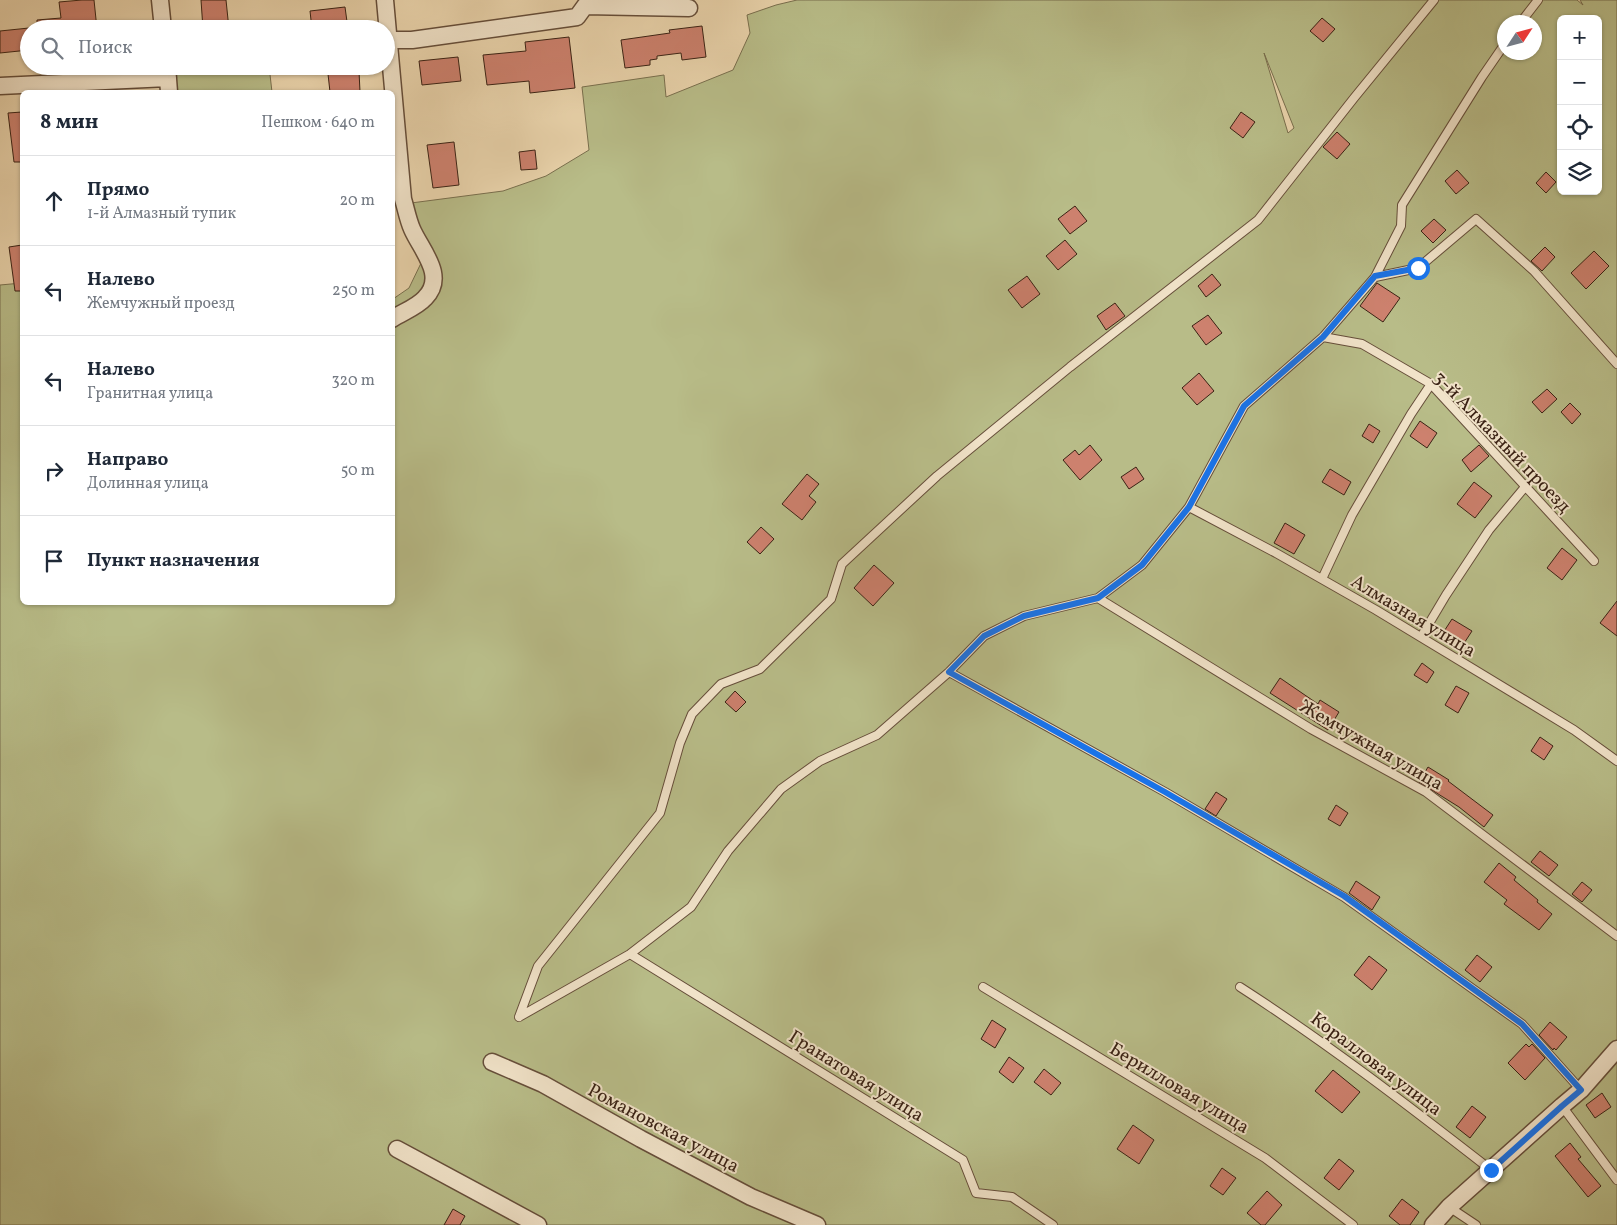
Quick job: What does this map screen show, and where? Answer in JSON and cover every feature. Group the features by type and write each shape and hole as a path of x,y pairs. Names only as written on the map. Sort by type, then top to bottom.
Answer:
{"street":[{"path":"160,0 162,20"},
{"path":"386,0 388,20"},
{"path":"395,40 412,40 577,17 585,3 689,8"},
{"path":"393,75 394,90"},
{"path":"0,86 168,79"},
{"path":"395,101 403,199 412,228 428,257 435,278 432,290 424,300 395,317"},
{"path":"1433,1225 1449,1206 1581,1090 1617,1049"},
{"name":"Романовская улица","path":"492,1062 543,1084 641,1139 751,1197 817,1225"},
{"path":"397,1150 538,1225"}],"lane":[{"path":"1434,0 1258,220 1070,367 937,476 842,564 831,599 760,670 721,684 692,714 680,742 660,813 538,966 519,1017 630,954 691,907 728,851 781,788 820,761 877,735 949,672 984,636 1024,616 1098,598 1142,565 1189,507 1244,406 1323,337 1375,276 1401,226 1402,205 1497,55"},
{"path":"1526,15 1538,0"},
{"path":"1375,276 1418,268 1476,219 1534,271 1617,364"},
{"name":"3-й Алмазный проезд","path":"1323,337 1362,344 1431,384 1594,561"},
{"path":"1322,579 1352,515 1411,414 1431,384"},
{"path":"1421,637 1489,530 1525,488"},
{"name":"Алмазная улица","path":"1189,507 1322,579 1421,637 1574,730 1617,761"},
{"name":"Жемчужная улица","path":"1098,598 1311,729 1426,792 1617,936"},
{"path":"949,672 1165,792 1344,896 1522,1024 1581,1090"},
{"name":"Гранатовая улица","path":"630,954 963,1160 976,1193 1012,1197 1053,1225"},
{"name":"Берилловая улица","path":"983,987 1265,1158 1353,1225"},
{"name":"Коралловая улица","path":"1240,987 1296,1023 1389,1090 1491,1170"},
{"path":"1562,1106 1617,1180"},
{"path":"1449,1206 1476,1225"}],"green space":[{"path":"797,0 1577,0 1583,5 1580,0 1617,0 1617,1225 0,1225 0,285 20,283 20,605 395,605 395,298 409,288 423,259 418,228 411,203 503,191 546,176 589,150 582,87 664,75 666,97 733,70 750,33 747,15","holes":["1264,53 1294,128 1288,133"]},
{"path":"170,75 270,75 272,90 165,90"}],"building":[{"path":"94,0 96,20 37,20 61,18 59,2"},
{"path":"201,0 226,0 228,20 202,20"},
{"path":"345,7 347,20 311,20 310,11"},
{"path":"1322,18 1335,29 1323,42 1310,31"},
{"path":"702,26 706,57 682,60 681,53 657,56 657,59 650,60 650,65 625,68 621,40 670,33 669,30"},
{"path":"20,29 20,51 0,53 0,31"},
{"path":"569,37 575,88 530,93 529,81 487,85 483,55 526,51 525,42"},
{"path":"458,57 461,81 422,85 419,61"},
{"path":"328,75 359,75 360,90 330,90"},
{"path":"20,112 20,162 14,162 8,113"},
{"path":"1241,112 1255,122 1243,138 1230,128"},
{"path":"1337,132 1350,144 1337,159 1323,147"},
{"path":"454,142 459,185 433,188 427,145"},
{"path":"535,150 537,169 521,170 519,152"},
{"path":"1457,170 1469,183 1456,194 1445,181"},
{"path":"1546,172 1556,182 1546,193 1536,183"},
{"path":"1075,206 1087,221 1070,234 1058,219"},
{"path":"1434,219 1446,230 1433,243 1421,231"},
{"path":"1065,240 1077,254 1058,270 1046,256"},
{"path":"20,245 20,291 15,291 9,247"},
{"path":"1545,247 1555,257 1542,271 1531,261"},
{"path":"1594,251 1609,266 1586,289 1571,273"},
{"path":"1212,274 1221,285 1206,297 1198,286"},
{"path":"1027,276 1040,294 1022,308 1008,290"},
{"path":"1377,283 1400,298 1383,322 1360,306"},
{"path":"1115,303 1125,316 1106,330 1097,316"},
{"path":"1208,315 1222,333 1206,345 1192,326"},
{"path":"1199,373 1214,391 1197,405 1182,388"},
{"path":"1547,389 1557,399 1542,413 1532,402"},
{"path":"1570,403 1581,414 1572,424 1561,412"},
{"path":"1420,421 1437,433 1427,448 1410,436"},
{"path":"1369,424 1380,431 1373,443 1362,436"},
{"path":"1090,445 1102,460 1080,480 1063,460 1075,450 1079,455"},
{"path":"1479,445 1489,456 1471,472 1462,460"},
{"path":"1136,467 1144,479 1129,489 1121,477"},
{"path":"1330,469 1351,482 1344,495 1322,482"},
{"path":"807,474 819,484 809,496 816,502 802,520 782,504"},
{"path":"1474,482 1492,496 1475,518 1457,504"},
{"path":"1285,523 1305,535 1294,554 1274,543"},
{"path":"761,527 774,539 760,554 747,542"},
{"path":"1562,548 1577,560 1562,580 1547,568"},
{"path":"874,565 894,583 873,606 854,588"},
{"path":"1617,601 1617,636 1600,623"},
{"path":"1452,619 1472,631 1459,651 1439,639"},
{"path":"1422,663 1434,672 1427,683 1414,675"},
{"path":"1280,678 1318,704 1320,700 1339,712 1328,730 1270,693"},
{"path":"1456,686 1469,693 1458,713 1445,705"},
{"path":"735,691 746,702 736,712 725,702"},
{"path":"1540,737 1553,746 1544,760 1531,751"},
{"path":"1428,767 1449,780 1493,815 1484,827 1459,807 1419,782"},
{"path":"1216,792 1227,799 1216,816 1205,809"},
{"path":"1336,805 1348,813 1340,826 1328,819"},
{"path":"1540,851 1558,865 1549,876 1531,862"},
{"path":"1499,863 1516,877 1514,880 1552,914 1539,930 1504,904 1507,900 1484,882"},
{"path":"1356,881 1380,897 1372,910 1349,893"},
{"path":"1582,882 1592,890 1582,902 1572,894"},
{"path":"1477,955 1492,967 1480,982 1465,970"},
{"path":"1369,956 1387,970 1372,990 1354,975"},
{"path":"992,1020 1006,1029 995,1048 981,1039"},
{"path":"1550,1022 1567,1037 1556,1050 1554,1048 1553,1050 1539,1035"},
{"path":"1526,1044 1529,1047 1532,1044 1545,1058 1525,1080 1508,1063"},
{"path":"1009,1057 1024,1068 1013,1083 999,1072"},
{"path":"1044,1069 1061,1083 1051,1095 1034,1082"},
{"path":"1333,1070 1360,1092 1342,1113 1315,1091"},
{"path":"1602,1093 1611,1107 1595,1118 1586,1105"},
{"path":"1472,1106 1486,1117 1470,1138 1456,1127"},
{"path":"1133,1125 1154,1140 1139,1164 1117,1149"},
{"path":"1570,1143 1581,1157 1578,1159 1601,1186 1588,1197 1555,1156"},
{"path":"1339,1159 1354,1171 1339,1190 1324,1178"},
{"path":"1222,1168 1236,1178 1223,1195 1210,1186"},
{"path":"1267,1191 1282,1205 1265,1225 1261,1225 1247,1213"},
{"path":"1402,1199 1419,1212 1410,1225 1400,1225 1389,1216"},
{"path":"453,1209 465,1216 460,1225 444,1225"}],"route":[{"path":"1418,268 1375,276 1323,337 1244,406 1189,507 1142,565 1098,598 1024,616 984,636 949,672 1165,792 1344,896 1522,1024 1581,1090 1491,1170"}]}
